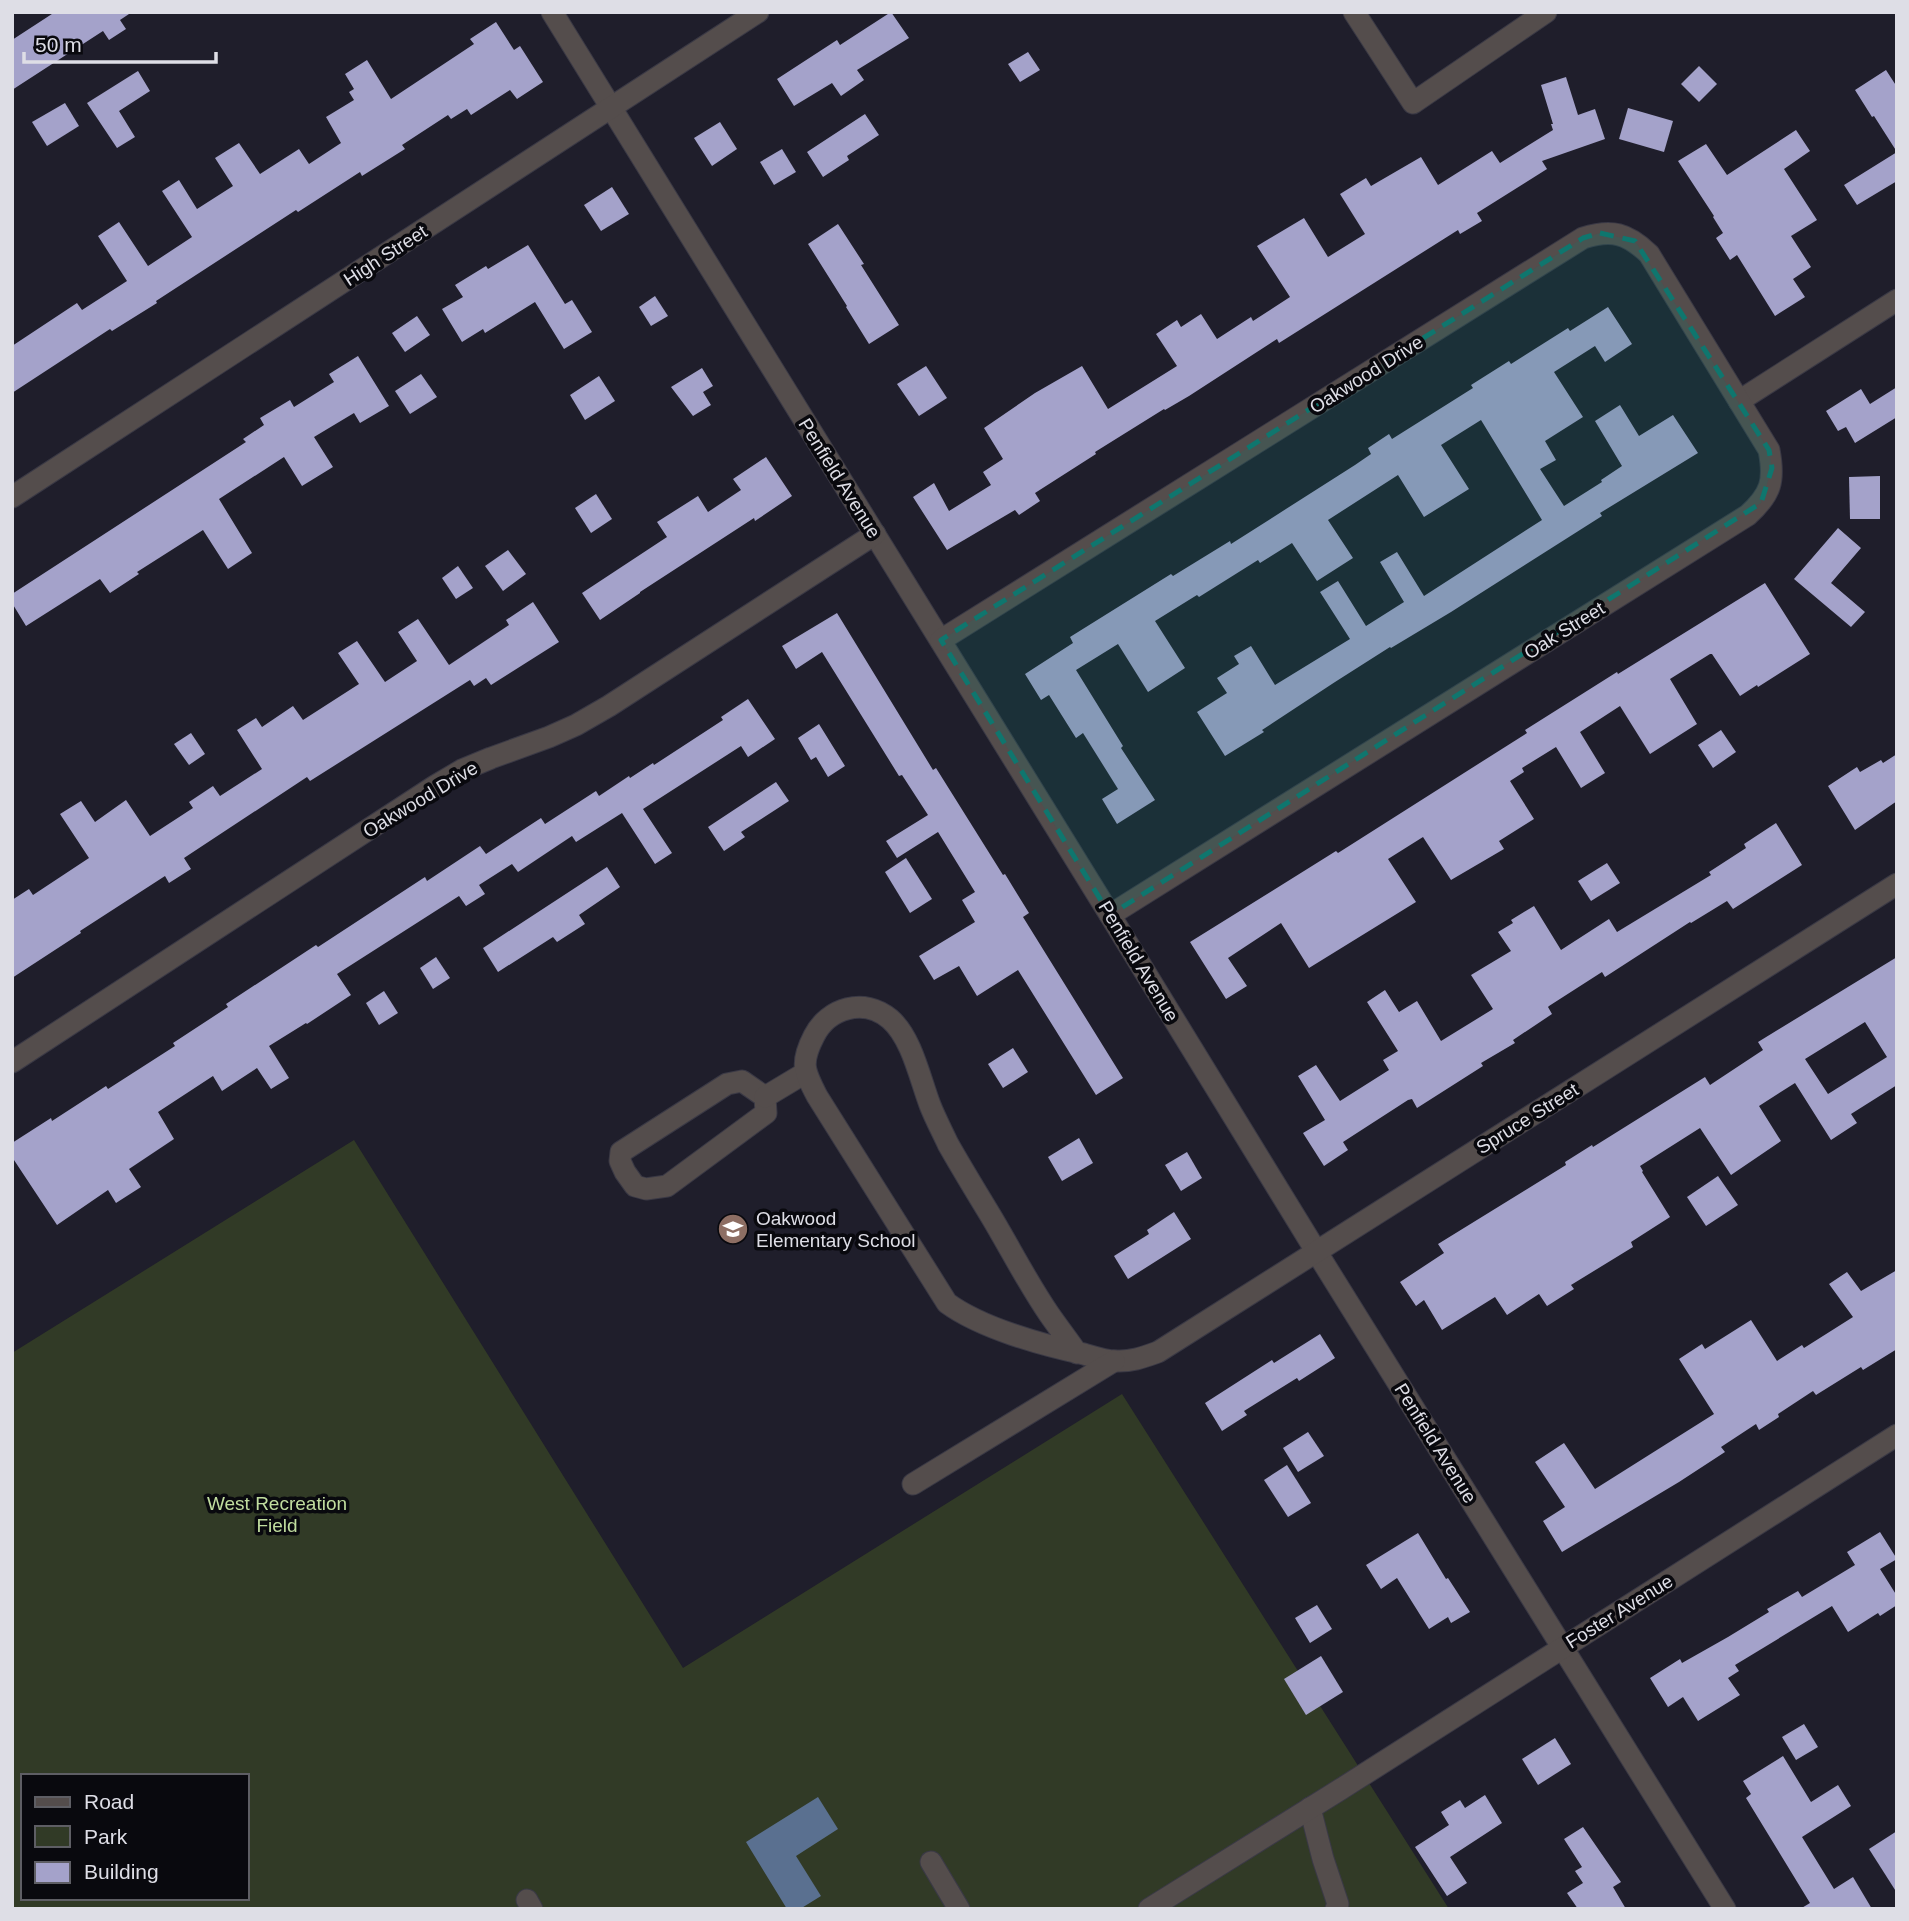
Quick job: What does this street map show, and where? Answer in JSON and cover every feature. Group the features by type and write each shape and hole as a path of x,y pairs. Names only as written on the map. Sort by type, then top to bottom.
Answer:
{"street":[{"name":"Penfield Avenue","path":"552,12 1725,1909"},
{"name":"High Street","path":"12,497 758,12"},
{"path":"1354,12 1413,103 1546,12"},
{"name":"Oakwood Drive","path":"941,640 1583,238 1600,233 1619,234 1635,241 1649,254 1739,401"},
{"path":"1739,401 1897,300"},
{"name":"Oak Street","path":"1110,915 1748,515 1761,503 1770,486 1772,468 1769,450 1739,401"},
{"name":"Oakwood Drive","path":"12,1062 435,786 462,770 576,725 875,534"},
{"name":"Spruce Street","path":"1114,1361 1140,1359 1158,1352 1897,884"},
{"path":"1077,1353 1048,1314 949,1145 930,1107 901,1031 889,1018 869,1007 850,1007 833,1015 819,1026 806,1057 805,1073 947,1303 963,1315 1044,1345 1077,1353 1114,1361"},
{"path":"765,1097 805,1073"},
{"path":"743,1081 765,1097 766,1113 667,1185 646,1189 635,1185 625,1172 620,1161 621,1152 727,1084 743,1081"},
{"path":"913,1484 1114,1361"},
{"name":"Foster Avenue","path":"1149,1909 1563,1646 1894,1444"},
{"path":"1310,1808 1338,1904 1336,1909"},
{"path":"931,1862 959,1909"}],"highlighted area":[{"path":"1600,233 1635,241 1769,450 1772,468 1761,503 1110,915 941,640 1583,238"}],"green space":[{"name":"West Recreation Field","path":"354,1140 683,1668 1122,1394 1449,1909 12,1909 12,1353"}],"water":[{"path":"818,1797 838,1829 796,1856 821,1896 800,1909 787,1909 746,1842"}],"building":[{"path":"55,12 132,12 120,20 126,29 109,40 103,31 12,90 12,40"},
{"path":"891,12 909,38 857,70 864,80 841,96 832,83 794,106 777,79 837,40 840,45"},
{"path":"496,22 514,50 520,46 543,82 517,99 510,90 471,115 467,109 451,119 448,115 402,145 405,149 362,176 360,172 298,212 296,210 156,301 157,303 112,331 110,329 12,393 12,346 77,303 82,310 127,281 98,236 119,222 148,266 192,237 162,191 179,180 197,209 233,186 215,158 239,143 260,174 299,149 309,164 341,143 326,117 354,100 349,92 354,89 345,74 367,60 391,99 474,44 470,39"},
{"path":"1028,52 1040,70 1020,82 1008,64"},
{"path":"1699,66 1717,84 1699,102 1681,84"},
{"path":"1886,70 1897,87 1897,152 1855,90"},
{"path":"138,71 150,91 119,111 135,137 117,148 87,103"},
{"path":"1566,77 1578,115 1595,109 1605,139 1542,161 1547,169 1477,213 1482,221 1460,234 1458,230 1279,343 1277,339 1095,452 1096,454 1035,493 1040,501 1019,515 1015,510 947,550 913,497 934,483 949,511 991,485 983,472 1003,459 984,428 1035,393 1082,366 1108,409 1177,366 1156,334 1177,320 1181,327 1201,314 1217,339 1251,317 1253,321 1290,297 1257,246 1304,218 1328,257 1365,234 1340,194 1366,178 1371,186 1421,157 1438,185 1492,151 1500,163 1553,130 1541,85"},
{"path":"65,103 79,126 47,146 32,122"},
{"path":"1628,108 1673,121 1664,152 1619,139"},
{"path":"865,114 879,135 847,156 849,160 823,177 807,152"},
{"path":"720,122 737,149 712,166 694,138"},
{"path":"1796,130 1810,151 1784,169 1817,220 1791,236 1811,267 1793,279 1805,297 1775,316 1737,255 1730,260 1716,238 1723,233 1678,161 1706,144 1727,175"},
{"path":"782,149 796,172 774,185 760,162"},
{"path":"1897,152 1897,181 1857,205 1844,185"},
{"path":"612,187 629,214 601,231 584,205"},
{"path":"838,224 899,325 869,344 808,244"},
{"path":"528,245 565,304 572,300 592,332 564,349 535,302 485,333 483,329 462,342 442,309 463,297 455,285"},
{"path":"655,296 668,316 651,326 639,307"},
{"path":"1608,307 1632,344 1605,362 1595,346 1554,372 1583,417 1545,441 1556,460 1540,469 1564,506 1622,466 1595,421 1620,405 1639,436 1673,415 1698,453 1600,513 1602,516 1451,612 1335,682 1225,756 1197,712 1227,693 1217,678 1239,664 1234,656 1251,646 1275,685 1350,639 1320,592 1338,581 1366,626 1404,602 1380,562 1397,552 1424,596 1542,520 1481,420 1441,445 1469,489 1424,517 1398,475 1328,520 1353,558 1317,581 1292,543 1155,621 1185,668 1148,692 1118,644 1076,670 1155,800 1117,824 1102,799 1118,789 1083,733 1076,738 1049,695 1041,700 1025,674 1073,643 1070,637 1171,574 1173,576 1230,541 1231,544 1355,465 1371,454 1368,448 1389,434 1392,439 1473,388 1471,385 1509,361 1511,364 1568,328 1570,331"},
{"path":"417,316 430,335 405,352 392,333"},
{"path":"358,356 389,406 360,423 354,413 314,437 333,467 302,486 284,457 219,499 252,553 228,569 203,530 137,572 139,574 110,593 100,579 26,626 12,603 12,594 246,442 243,439 264,425 260,418 290,400 294,407 334,382 329,374"},
{"path":"926,366 947,398 919,416 897,384"},
{"path":"702,368 713,386 703,392 711,405 693,416 671,387"},
{"path":"421,374 437,397 410,414 395,391"},
{"path":"599,376 615,401 585,420 570,395"},
{"path":"1897,387 1897,417 1855,443 1846,427 1838,431 1826,411 1861,389 1870,404"},
{"path":"766,457 792,496 755,521 754,518 600,620 582,593 667,537 657,522 698,496 708,512 741,490 733,479"},
{"path":"1880,476 1880,519 1850,519 1849,477"},
{"path":"596,494 612,519 591,533 575,508"},
{"path":"1838,528 1861,548 1831,583 1865,612 1851,627 1794,579"},
{"path":"508,550 526,574 503,591 485,566"},
{"path":"458,566 473,588 456,599 442,578"},
{"path":"1765,583 1810,654 1740,696 1712,654 1670,679 1697,724 1650,754 1620,706 1580,732 1605,773 1581,788 1556,747 1522,768 1524,772 1510,781 1534,819 1499,841 1504,849 1451,880 1423,837 1388,859 1416,902 1309,968 1281,923 1228,958 1247,986 1226,999 1190,942 1336,851 1338,853 1527,733 1525,730 1617,672 1618,674"},
{"path":"533,602 559,642 491,685 486,678 474,686 470,680 310,781 307,777 184,858 191,869 169,883 165,876 12,978 12,900 29,889 33,895 89,858 60,814 81,801 95,822 126,800 150,836 193,808 189,802 213,786 220,796 262,769 237,730 256,718 262,727 293,706 303,720 359,684 338,653 357,641 385,682 417,661 398,632 418,619 449,665 509,625 506,620"},
{"path":"837,613 933,770 936,768 1029,913 1023,917 1123,1078 1096,1095 1018,970 977,996 959,966 934,980 919,956 975,922 962,900 975,892 938,832 897,858 886,841 928,815 902,775 899,776 822,652 796,669 782,646"},
{"path":"748,699 775,739 748,757 741,746 643,809 672,853 655,864 622,813 576,842 572,836 518,872 512,864 479,885 485,894 466,906 459,896 337,974 351,995 269,1046 289,1078 271,1089 257,1068 222,1091 213,1076 158,1112 174,1139 129,1169 141,1187 116,1203 108,1190 57,1225 12,1157 12,1143 106,1086 108,1089 175,1046 173,1043 228,1007 226,1004 425,877 427,881 480,846 486,854 541,818 545,824 596,791 599,796 629,776 630,778 653,763 654,765 723,720 721,717"},
{"path":"819,724 845,766 828,777 816,757 811,760 798,738"},
{"path":"1721,730 1736,752 1713,768 1698,745"},
{"path":"191,733 205,754 189,765 174,744"},
{"path":"1897,754 1897,801 1855,830 1828,786 1857,767 1860,772"},
{"path":"776,782 789,801 741,832 745,837 724,851 708,827"},
{"path":"1776,823 1802,865 1733,909 1727,901 1605,977 1602,972 1549,1006 1552,1014 1513,1040 1515,1043 1481,1063 1483,1066 1417,1108 1412,1099 1408,1100 1343,1142 1348,1150 1324,1166 1303,1133 1325,1120 1298,1076 1316,1065 1340,1101 1389,1070 1383,1060 1398,1051 1367,1002 1385,990 1399,1012 1417,1001 1441,1041 1493,1009 1471,975 1511,951 1498,932 1513,923 1511,920 1534,906 1561,950 1609,919 1617,932 1711,875 1709,872 1746,848 1744,844"},
{"path":"906,858 932,899 910,913 885,872"},
{"path":"1607,863 1620,883 1591,901 1578,881"},
{"path":"607,867 620,887 579,915 585,924 557,942 553,937 498,972 483,948"},
{"path":"436,957 450,978 433,989 420,968"},
{"path":"1897,957 1897,1085 1851,1114 1857,1123 1831,1140 1795,1083 1759,1106 1781,1141 1731,1175 1700,1128 1640,1166 1670,1217 1631,1242 1633,1247 1571,1285 1574,1289 1547,1306 1539,1294 1507,1315 1495,1297 1442,1330 1424,1300 1416,1306 1400,1282 1444,1253 1438,1244 1566,1165 1565,1162 1592,1145 1593,1147 1705,1077 1710,1085 1763,1050 1758,1042","holes":["1865,1022 1887,1057 1828,1094 1805,1059"]},
{"path":"384,991 398,1013 379,1025 366,1003"},
{"path":"1013,1048 1028,1072 1003,1088 988,1064"},
{"path":"1079,1138 1093,1163 1062,1181 1048,1157"},
{"path":"1187,1152 1202,1178 1181,1191 1165,1165"},
{"path":"1718,1176 1738,1205 1706,1226 1687,1197"},
{"path":"1174,1212 1191,1239 1128,1279 1114,1256 1149,1234 1147,1230"},
{"path":"1897,1270 1897,1349 1863,1370 1861,1367 1816,1395 1813,1391 1759,1430 1756,1424 1721,1447 1725,1452 1562,1552 1543,1521 1565,1507 1535,1462 1564,1443 1595,1489 1714,1414 1679,1359 1702,1344 1705,1349 1751,1320 1777,1361 1802,1345 1804,1348 1853,1317 1829,1284 1847,1272 1861,1291"},
{"path":"1320,1334 1335,1358 1244,1411 1247,1415 1222,1431 1205,1403 1272,1360 1274,1363"},
{"path":"1308,1432 1324,1456 1298,1472 1283,1448"},
{"path":"1287,1465 1311,1503 1288,1517 1264,1480"},
{"path":"1880,1532 1897,1559 1880,1569 1897,1596 1897,1605 1880,1616 1878,1613 1848,1632 1832,1606 1735,1665 1739,1671 1728,1678 1740,1695 1698,1721 1683,1697 1668,1707 1650,1678 1680,1659 1682,1663 1728,1637 1798,1591 1802,1597 1855,1565 1847,1552"},
{"path":"1418,1533 1470,1612 1451,1623 1448,1617 1429,1629 1397,1578 1381,1589 1366,1565"},
{"path":"1317,1605 1332,1629 1310,1643 1295,1618"},
{"path":"1321,1656 1343,1692 1306,1715 1284,1679"},
{"path":"1804,1724 1818,1747 1796,1760 1782,1737"},
{"path":"1555,1738 1571,1764 1538,1785 1522,1759"},
{"path":"1783,1756 1811,1802 1838,1785 1851,1806 1802,1837 1834,1889 1853,1877 1872,1909 1800,1909 1810,1903 1746,1798 1751,1794 1743,1781"},
{"path":"1485,1795 1502,1823 1450,1857 1467,1883 1447,1896 1415,1847 1449,1825 1441,1812 1460,1800 1465,1808"},
{"path":"1583,1827 1621,1882 1613,1887 1626,1909 1578,1909 1567,1893 1583,1883 1575,1871 1582,1867 1564,1839"},
{"path":"1897,1831 1897,1893 1869,1849"}],"place":[{"name":"Oakwood Elementary School","path":"733,1229"}]}
